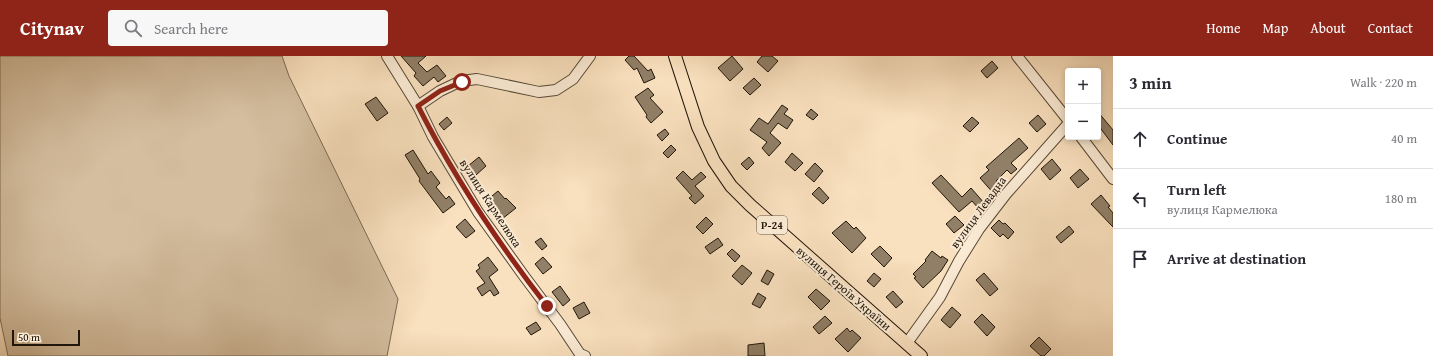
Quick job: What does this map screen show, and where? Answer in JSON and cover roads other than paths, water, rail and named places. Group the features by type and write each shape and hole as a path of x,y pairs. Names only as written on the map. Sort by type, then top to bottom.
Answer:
{"main road":[{"name":"вулиця Героїв України","path":"675,56 698,127 714,161 731,186 750,205 907,343 916,355"}],"street":[{"name":"вулиця Кармелюка","path":"387,56 418,106 433,136 478,212 560,324 580,354 584,356"},
{"path":"418,106 440,91 462,82 477,79 539,92 556,90 573,79 590,56"},
{"path":"1017,56 1065,116"},
{"name":"вулиця Левадна","path":"907,343 940,296 979,229 1006,194 1065,127"},
{"path":"1083,140 1113,179"}]}
